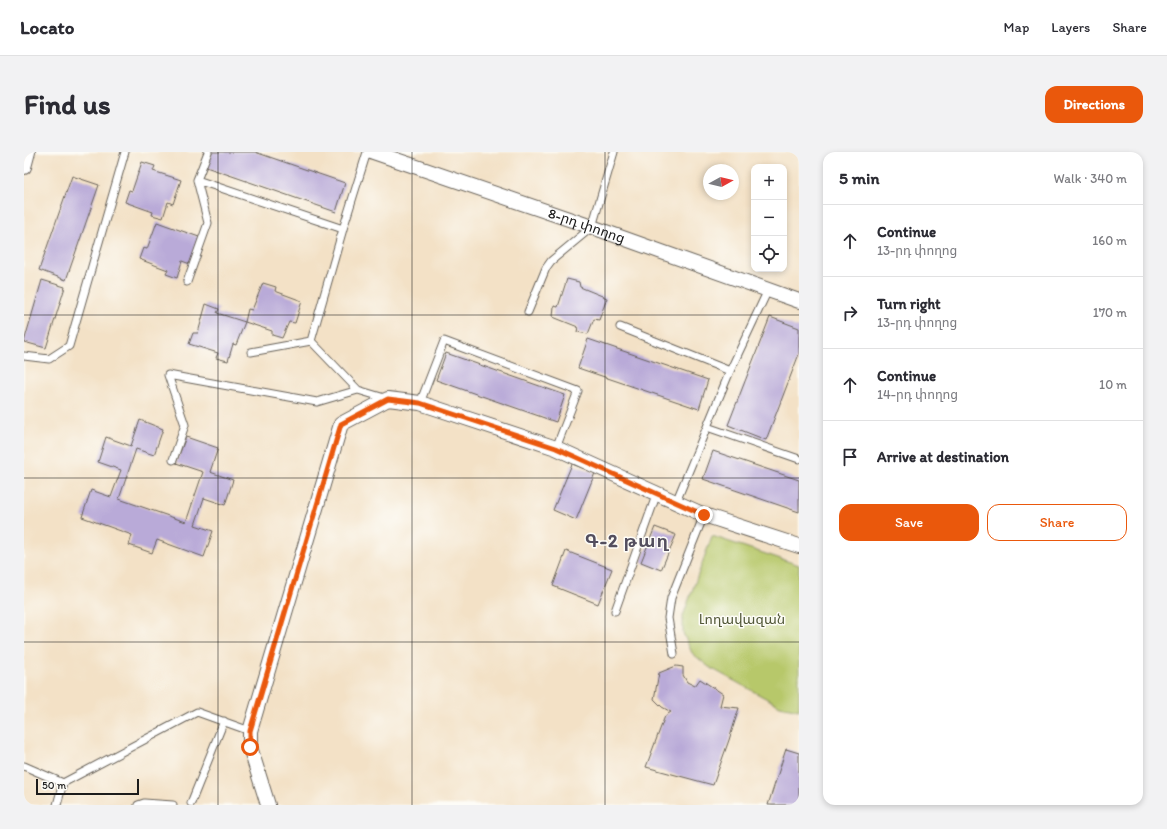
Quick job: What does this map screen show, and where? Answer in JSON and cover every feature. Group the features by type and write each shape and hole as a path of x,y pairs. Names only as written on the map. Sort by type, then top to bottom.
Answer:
{"street":[{"path":"24,167 28,152"},
{"name":"8-րդ փողոց","path":"373,152 592,227 799,301"},
{"path":"268,805 250,747 250,731 341,424 388,399 420,403 556,448 704,515 799,546"}],"lane":[{"path":"24,356 49,359 69,346 125,152"},
{"path":"187,282 208,223 197,180 208,152"},
{"path":"311,341 367,152"},
{"path":"528,312 546,268 551,261 592,227 614,152"},
{"path":"197,180 343,229"},
{"path":"676,502 730,371 768,290"},
{"path":"620,327 730,371"},
{"path":"251,352 311,341"},
{"path":"311,341 358,390 388,399"},
{"path":"420,403 444,341 578,391 556,448"},
{"path":"173,460 185,425 168,375 317,402 358,390"},
{"path":"707,427 799,459"},
{"path":"615,611 657,493"},
{"path":"674,654 668,618 671,598 704,515"},
{"path":"57,805 63,783 198,712 250,731"},
{"path":"184,805 193,804 224,721"},
{"path":"24,766 63,783"},
{"path":"138,805 144,803 173,805"}],"green space":[{"name":"Լողավազան","path":"712,536 799,565 799,710 780,706 709,667 692,653 683,633 683,616"}],"building":[{"path":"211,152 255,152 345,183 336,212 206,167"},
{"path":"142,162 155,166 153,171 181,180 173,204 168,202 163,218 152,215 153,212 125,202 129,190 132,191"},
{"path":"72,176 99,185 66,280 39,270"},
{"path":"157,222 199,237 190,264 182,261 177,278 166,274 168,270 139,259 143,248 147,249"},
{"path":"567,279 579,282 580,287 607,298 599,320 594,319 588,334 577,332 578,327 553,317 554,306 558,307"},
{"path":"42,280 65,287 46,348 24,342"},
{"path":"263,283 276,287 275,291 302,301 295,323 289,322 282,338 272,335 272,331 245,322 248,309 252,310"},
{"path":"206,304 219,309 217,313 245,322 236,345 233,344 228,361 216,358 218,353 189,344 193,333 198,333"},
{"path":"770,317 799,328 799,354 766,440 728,425"},
{"path":"588,339 708,380 699,409 578,368"},
{"path":"446,353 565,395 556,422 436,380"},
{"path":"140,420 163,429 154,455 136,449 119,499 186,522 203,472 176,463 186,437 218,448 210,472 233,480 225,505 204,498 195,525 213,531 204,557 157,540 152,553 129,545 132,535 82,517 91,490 111,497 121,470 98,462 106,437 131,446"},
{"path":"713,451 799,480 799,512 703,479"},
{"path":"572,464 595,473 576,520 553,510"},
{"path":"655,527 676,535 661,570 641,562"},
{"path":"566,551 612,569 598,604 553,586"},
{"path":"676,666 683,667 683,675 687,682 695,686 700,679 723,694 720,706 739,708 713,785 646,767 665,716 671,712 662,707 654,699 659,673"},
{"path":"786,749 799,753 799,798 797,805 768,805"}],"district":[{"name":"Գ-2 թաղ","path":"627,541"}],"route":[{"path":"250,747 250,731 341,424 388,399 420,403 556,448 704,515"}]}
